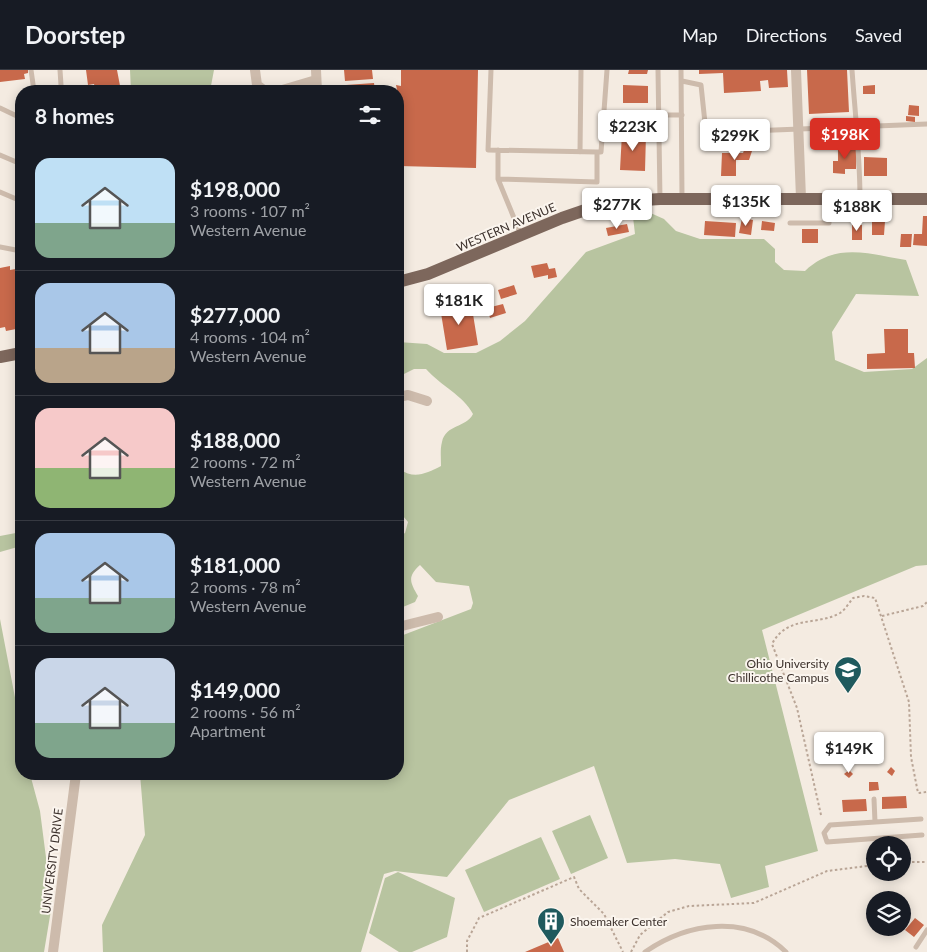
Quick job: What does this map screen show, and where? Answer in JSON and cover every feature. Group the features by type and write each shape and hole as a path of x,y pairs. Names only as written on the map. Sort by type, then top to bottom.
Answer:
{"main road":[{"name":"WESTERN AVENUE","path":"404,280 428,274 594,207 628,201 801,198 927,199"},
{"path":"0,357 15,354"}],"street":[{"path":"255,70 257,85"},
{"path":"796,70 801,198"},
{"path":"293,85 316,75"},
{"path":"404,396 408,395 427,401"},
{"path":"404,626 438,617"},
{"name":"UNIVERSITY DRIVE","path":"53,952 75,780"}],"lane":[{"path":"31,70 33,85"},
{"path":"60,70 61,85"},
{"path":"491,70 488,150 580,152 601,152 607,70"},
{"path":"580,152 581,70"},
{"path":"658,70 660,199"},
{"path":"681,70 682,199"},
{"path":"852,70 856,126 860,145 860,199"},
{"path":"682,81 701,85 705,123 715,131 927,124"},
{"path":"0,108 15,115"},
{"path":"658,116 682,115"},
{"path":"498,150 498,179 521,235"},
{"path":"498,179 597,182 597,152"},
{"path":"0,155 15,161"},
{"path":"0,192 15,199"},
{"path":"790,223 829,223 829,198"},
{"path":"0,248 15,251"},
{"path":"874,799 875,822"},
{"path":"921,820 830,825 824,833 827,842 922,835"},
{"path":"645,952 669,937 707,926 730,926 756,932 786,952"},
{"path":"916,947 927,930"}],"path":[{"path":"821,815 797,708 772,644 778,632 808,620 821,620 841,612 853,598 864,596 875,598 882,616 909,702 914,777 918,793 927,792"},
{"path":"882,616 923,606 927,602"},
{"path":"911,862 926,862 924,857"},
{"path":"630,952 640,935 668,912 689,906 754,903 827,871 866,866"},
{"path":"467,952 467,941 479,918 574,877 579,889 604,914 623,952"}],"green space":[{"path":"130,70 214,70 211,85 131,85"},
{"path":"646,211 664,219 676,231 700,239 764,239 775,249 775,262 784,270 805,271 816,262 840,253 866,253 906,260 919,296 856,294 832,332 835,360 864,372 912,369 927,358 927,565 916,566 762,630 818,851 765,866 769,887 731,898 720,864 675,859 627,863 594,766 509,800 447,877 395,871 384,874 361,952 103,952 102,925 145,835 140,780 404,780 404,635 471,609 473,603 469,586 436,582 420,565 413,573 411,580 418,596 415,602 404,607 404,534 408,522 404,517 404,471 415,475 426,473 441,466 441,445 444,436 452,429 466,422 473,414 464,401 426,369 414,369 404,374 404,342 427,344 444,353 476,353 500,341 525,321 586,252 635,234 633,217"},
{"path":"15,533 15,548 0,552 0,536"},
{"path":"0,619 15,698 15,780 32,780 40,811 52,904 44,952 0,952"},
{"path":"590,815 608,858 571,874 552,831"},
{"path":"541,837 560,879 484,912 465,870"},
{"path":"398,872 455,898 447,937 412,952 399,952 369,933 385,878"}],"building":[{"path":"0,70 28,70 28,73 24,74 25,79 0,82"},
{"path":"86,70 117,70 120,85 88,85"},
{"path":"344,70 372,70 373,79 345,81"},
{"path":"401,70 478,70 476,168 404,166 404,85 401,85"},
{"path":"629,70 648,70 647,74 628,74"},
{"path":"699,70 787,70 788,87 769,88 768,80 760,81 761,91 724,93 723,73 699,74"},
{"path":"807,70 847,70 849,112 809,114"},
{"path":"374,83 374,85 346,85"},
{"path":"623,85 648,86 648,103 623,103"},
{"path":"875,85 875,94 863,94 863,86"},
{"path":"909,105 919,106 919,116 908,115"},
{"path":"906,116 915,117 915,122 906,121"},
{"path":"622,133 646,134 645,171 620,170"},
{"path":"747,142 754,145 749,160 736,160 736,176 721,176 722,153 743,153"},
{"path":"838,146 857,147 856,169 845,169 845,174 833,173 833,161 838,161"},
{"path":"864,157 887,158 887,176 864,176"},
{"path":"923,216 927,216 927,246 913,245 914,234 922,234"},
{"path":"742,218 753,220 751,235 739,233"},
{"path":"705,221 736,223 735,237 704,235"},
{"path":"762,221 775,223 774,231 761,230"},
{"path":"872,221 885,221 884,235 872,235"},
{"path":"627,224 629,232 608,236 606,228"},
{"path":"852,225 862,225 862,240 852,240"},
{"path":"802,229 818,229 818,243 802,243"},
{"path":"901,234 912,234 911,247 900,247"},
{"path":"547,263 549,269 555,268 557,277 548,279 548,275 534,278 531,266"},
{"path":"10,266 10,270 15,269 15,329 6,331 5,327 0,328 0,268"},
{"path":"514,285 517,294 501,299 498,290"},
{"path":"471,302 478,345 447,350 440,307"},
{"path":"503,304 506,313 490,318 487,308"},
{"path":"884,329 908,329 908,353 914,353 915,368 867,369 867,354 885,353"},
{"path":"891,767 895,771 892,776 887,772"},
{"path":"849,770 853,774 849,778 844,774"},
{"path":"869,782 878,782 879,790 869,791"},
{"path":"906,796 907,808 882,809 882,797"},
{"path":"866,799 867,811 843,812 842,800"},
{"path":"915,918 924,925 914,937 911,935 911,923"},
{"name":"Shoemaker Center","path":"558,938 564,952 525,952"}],"place":[{"name":"Ohio University Chillicothe Campus","path":"848,694"},
{"name":"Shoemaker Center","path":"551,945"}]}
